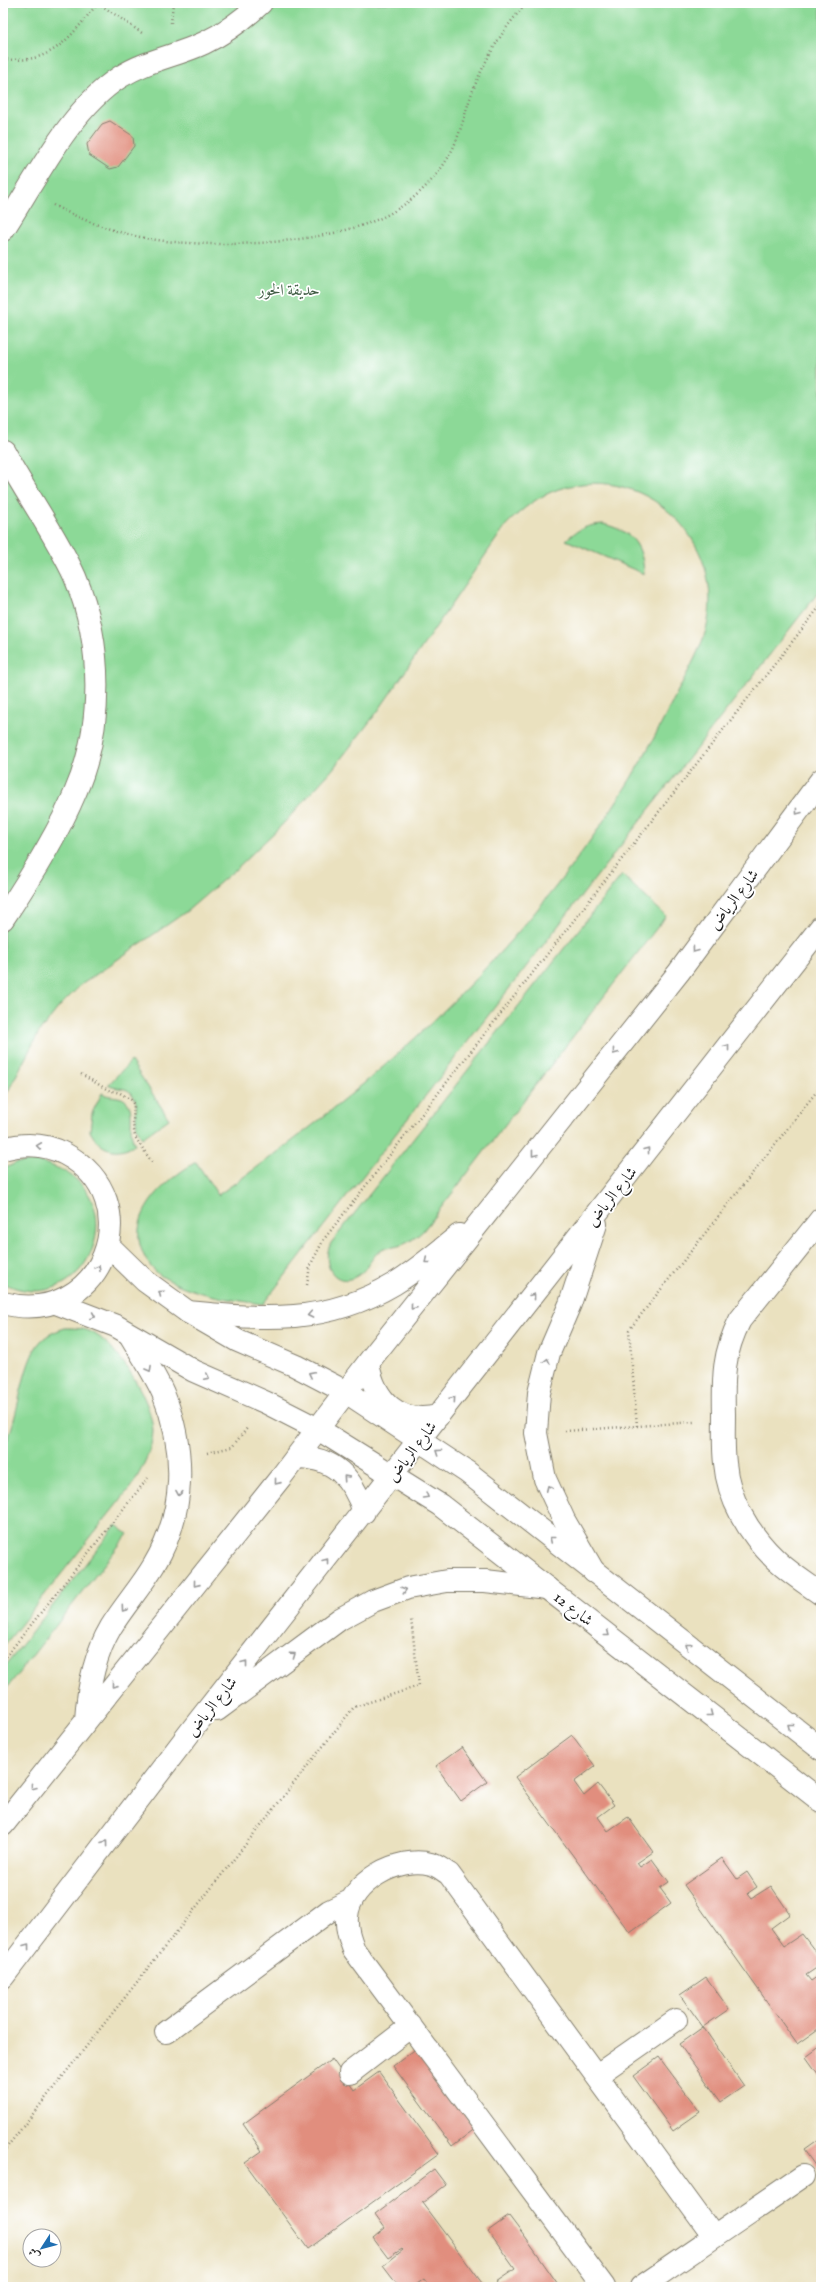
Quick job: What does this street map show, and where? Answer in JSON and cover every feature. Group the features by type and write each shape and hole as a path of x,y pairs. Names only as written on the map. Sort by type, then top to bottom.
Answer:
{"main road":[{"path":"3,230 75,118 96,96 120,78 145,63 204,43 230,29 261,3"},
{"path":"3,451 21,484 61,547 76,579 87,613 93,649 96,686 94,722 88,758 75,793 44,852 3,919"},
{"name":"شارع الرياض","path":"3,1825 318,1430 368,1364 679,972 821,780"},
{"name":"شارع الرياض","path":"3,1977 194,1727 393,1476 419,1440 461,1389 821,927"},
{"path":"3,1149 27,1144 42,1146 58,1150 86,1168 96,1181 106,1201 110,1228 108,1245 103,1260 84,1286 71,1296 56,1303 37,1307 18,1307 3,1303"},
{"path":"594,1572 564,1520 545,1479 536,1433 539,1393 549,1353 570,1304 602,1208"},
{"path":"188,1312 254,1319 308,1316 338,1309 366,1298 394,1284 419,1267 490,1210"},
{"path":"821,1219 740,1320 731,1338 725,1358 723,1378 725,1464 731,1491 742,1516 757,1539 775,1560 821,1594"},
{"path":"108,1245 145,1281 188,1312 238,1341 296,1366 346,1392 467,1472 821,1750"},
{"name":"شارع 12","path":"56,1303 96,1317 194,1370 267,1403 318,1430 440,1505 821,1801"},
{"path":"86,1720 87,1695 100,1648 111,1628 154,1565 167,1541 175,1514 180,1487 180,1460 177,1436 171,1414 162,1392 130,1335"},
{"path":"368,1364 373,1387 386,1404 395,1411 416,1418 438,1416"},
{"path":"296,1457 309,1457 334,1466 353,1486 364,1512"},
{"path":"194,1727 340,1619 373,1601 408,1588 446,1581 485,1581 547,1588"},
{"path":"604,2287 354,1950 347,1928 347,1916 352,1900 362,1886 392,1866 411,1861 432,1864 449,1874 714,2237"},
{"path":"166,2032 329,1911 352,1900"},
{"path":"597,2075 676,2020"},
{"path":"350,2073 411,2026"},
{"path":"641,2287 802,2176"}],"path":[{"path":"3,59 19,61 35,59 49,53 63,44 98,3 173,53"},
{"path":"28,192 93,224 151,239 245,243 327,234 367,224 400,208 418,194 446,161 457,142 473,92 485,63 500,37 527,3"},
{"path":"308,1316 306,1290 310,1266 324,1239 821,605"},
{"path":"81,1074 108,1090 120,1092 131,1100 134,1111 133,1124 135,1137 153,1164"},
{"path":"637,1426 629,1330 821,1086"},
{"path":"3,1660 112,1522 161,1464 232,1447 267,1403"},
{"path":"536,1433 724,1420"},
{"path":"3,2152 354,1706 420,1686 408,1588"}],"green space":[{"name":"حديقة الخور","path":"3,3 821,3 821,589 263,1304 199,1292 174,1283 159,1275 150,1266 146,1259 142,1251 139,1237 140,1223 152,1199 173,1178 196,1162 218,1195 286,1146 352,1094 415,1038 475,979 531,917 583,851 629,781 670,707 703,639 710,606 707,574 695,545 677,520 653,500 624,487 593,483 559,489 544,495 531,504 506,525 378,711 332,770 282,825 236,869 187,911 81,985 59,1007 39,1032 3,1101"},
{"path":"603,524 622,531 634,541 641,555 644,574 566,540 583,528"},
{"path":"622,875 666,916 423,1231 406,1243 382,1249 357,1276 349,1279 336,1277 329,1266 327,1259 331,1243"},
{"path":"131,1061 169,1119 142,1138 136,1125 136,1103 131,1093 129,1091 108,1085"},
{"path":"102,1093 108,1096 123,1098 129,1104 131,1114 131,1132 135,1144 128,1148 115,1150 103,1147 98,1143 90,1131 92,1113"},
{"path":"34,1161 68,1174 89,1195 97,1220 94,1246 81,1269 61,1285 34,1291 3,1283 3,1169 16,1163"},
{"path":"65,1328 84,1329 92,1332 105,1341 115,1351 133,1377 147,1406 152,1420 153,1432 151,1446 133,1484 3,1647 3,1449 13,1424 24,1377 34,1351 46,1336"},
{"path":"116,1525 128,1534 3,1693 3,1669"}],"building":[{"path":"110,121 133,136 134,146 118,167 110,169 89,155 87,144 102,124"},
{"path":"572,1735 595,1766 574,1782 584,1796 598,1784 614,1805 598,1817 608,1831 628,1817 653,1852 637,1863 640,1867 652,1859 669,1882 660,1888 671,1903 630,1933 515,1777"},
{"path":"462,1747 487,1782 461,1801 436,1766"},
{"path":"722,1858 737,1879 747,1872 757,1887 748,1893 752,1898 771,1886 790,1914 771,1928 784,1946 802,1934 821,1959 821,1965 806,1975 811,1981 821,1974 821,2027 797,2044 684,1885"},
{"path":"706,1977 729,2009 703,2027 680,1995"},
{"path":"703,2027 744,2086 721,2102 679,2044"},
{"path":"821,2046 821,2078 806,2057"},
{"path":"417,2048 476,2128 452,2146 393,2066"},
{"path":"659,2057 700,2112 673,2131 633,2076"},
{"path":"332,2059 354,2090 379,2072 439,2154 308,2249 245,2163 262,2151 243,2124"},
{"path":"821,2138 821,2174 804,2150"},
{"path":"434,2169 446,2185 422,2203 485,2287 430,2287 424,2279 413,2287 399,2287 383,2266 403,2250 402,2249 388,2258 373,2238 385,2228 375,2214"},
{"path":"509,2216 560,2287 500,2287 496,2282 515,2269 488,2231"}]}
